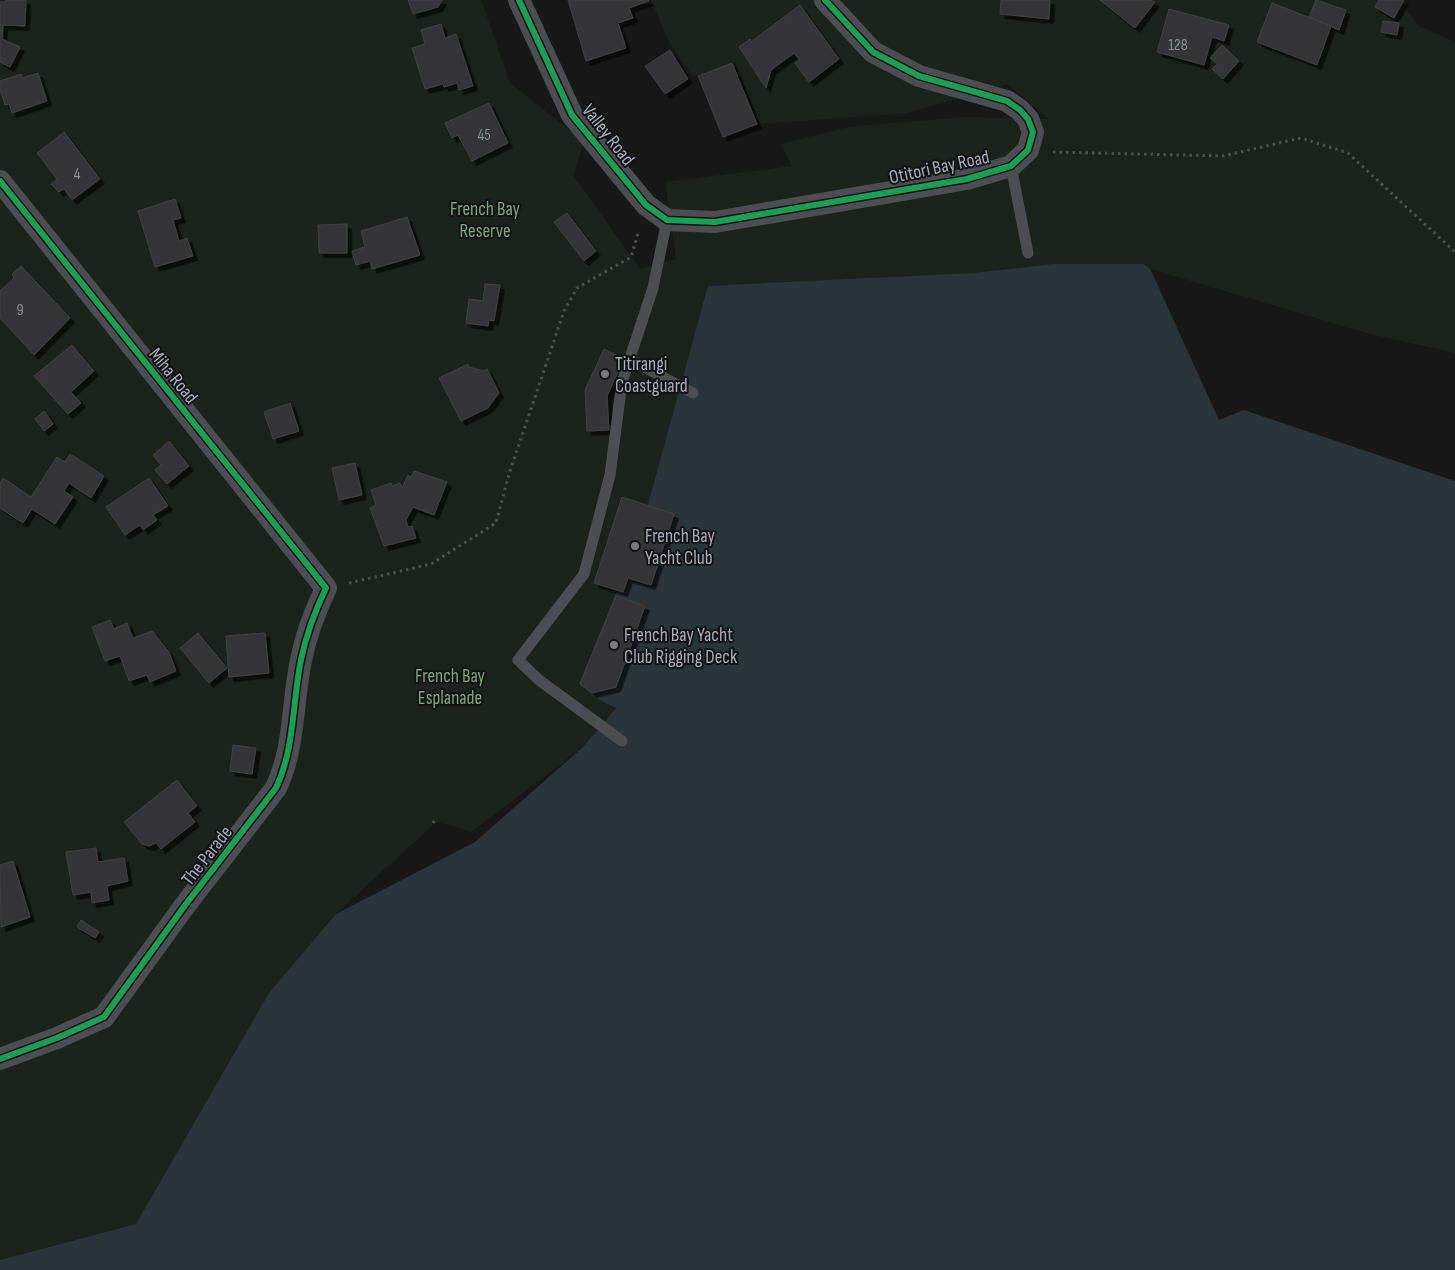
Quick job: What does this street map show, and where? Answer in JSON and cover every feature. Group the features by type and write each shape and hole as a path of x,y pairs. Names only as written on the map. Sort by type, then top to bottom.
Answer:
{"street":[{"name":"Valley Road","path":"519,0 572,115 646,205 667,220"},
{"path":"825,0 873,52 919,76 1007,101 1020,110 1028,119 1033,132 1028,150"},
{"name":"Otitori Bay Road","path":"667,220 715,222 967,179 1011,166 1028,150"},
{"name":"Miha Road","path":"0,181 326,588"},
{"name":"The Parade","path":"0,1058 57,1038 104,1017 186,904 276,788 283,773 288,754 300,660 314,614 326,588"}],"lane":[{"path":"1011,166 1028,253"},
{"path":"622,741 538,680 518,660 584,574 610,475 622,382 653,288 667,220"},
{"path":"629,359 693,393"}],"path":[{"path":"1028,150 1120,155 1223,156 1301,138 1348,153 1455,252"},
{"path":"326,588 432,564 496,523 509,474 564,311 577,288 631,257 646,205"},
{"path":"433,823 436,819"}],"green space":[{"path":"0,0 481,0 510,83 584,142 573,175 640,269 676,259 665,182 792,166 781,144 849,127 966,117 1048,119 1008,84 907,113 760,124 735,62 693,77 669,42 651,0 1399,0 1419,26 1455,42 1455,353 1370,334 1151,269 1219,420 583,747 471,832 437,821 336,914 631,1172 114,1230 0,1260"}],"shaded area":[{"path":"1052,264 1144,264 1150,269 1219,420 1244,410 1455,481 1455,1270 0,1270 0,1260 136,1224 269,993 336,914 475,842 583,747 616,708 592,696 579,684 639,537 708,286 974,273"}],"building":[{"path":"6,0 26,0 25,26 3,25 2,39 20,47 10,67 0,62 0,2 6,2"},
{"path":"408,0 442,0 438,7 413,14"},
{"path":"568,0 649,1 629,8 633,18 618,23 626,48 586,61"},
{"path":"1001,0 1050,0 1049,19 1000,14"},
{"path":"1100,0 1151,0 1155,2 1135,28"},
{"path":"1316,0 1346,10 1339,30 1309,17"},
{"path":"1379,0 1404,0 1394,18 1375,7"},
{"path":"1272,3 1331,26 1317,65 1257,42"},
{"path":"800,5 839,59 809,82 795,63 800,60 794,53 771,70 766,88 739,47 750,39 751,42"},
{"path":"1169,9 1229,25 1224,41 1212,37 1204,65 1157,52"},
{"path":"1383,21 1399,23 1397,35 1381,32"},
{"path":"441,24 445,38 456,34 473,86 459,90 457,83 444,87 443,84 425,89 412,48 425,44 421,30"},
{"path":"1222,45 1239,61 1223,79 1212,69 1217,64 1210,58"},
{"path":"670,50 688,79 665,94 645,66"},
{"path":"732,63 757,124 723,137 698,76"},
{"path":"38,73 47,101 12,113 9,104 5,105 0,89 0,81 21,74 22,78"},
{"path":"489,103 508,143 472,161 458,135 452,138 445,123"},
{"path":"64,132 100,179 72,200 64,189 59,192 51,184 57,179 37,153"},
{"path":"175,199 181,218 173,220 179,241 187,238 193,256 155,267 138,211"},
{"path":"567,213 596,251 584,261 554,222"},
{"path":"407,217 420,255 372,269 370,261 356,265 352,251 365,247 361,231"},
{"path":"347,224 347,253 319,253 318,225"},
{"path":"21,266 70,318 34,355 0,318 0,291 14,278 12,274"},
{"path":"485,284 500,285 494,321 489,320 488,326 466,323 469,299 483,301"},
{"path":"72,345 94,371 71,392 81,403 68,414 34,376"},
{"name":"Titirangi Coastguard","path":"604,349 624,359 607,396 609,430 587,431 585,390"},
{"path":"468,364 469,367 484,371 487,369 499,393 488,408 461,421 439,378"},
{"path":"290,403 299,431 273,439 264,412"},
{"path":"44,411 53,424 44,431 35,419"},
{"path":"169,441 189,466 167,484 155,470 161,465 153,455"},
{"path":"70,454 104,476 91,498 69,483 64,491 73,497 55,524 32,509 23,523 0,508 0,483 3,478 31,497 57,457 65,462"},
{"path":"355,463 362,495 339,500 332,468"},
{"path":"414,471 447,482 434,515 413,507 406,520 408,527 412,526 416,538 384,546 370,508 376,505 371,490 391,483 392,486 400,483 402,488 408,475 411,477"},
{"path":"149,478 168,506 153,515 157,520 143,530 140,525 125,535 106,507"},
{"name":"French Bay Yacht Club","path":"622,497 674,514 651,585 628,578 623,592 594,583"},
{"name":"French Bay Yacht Club Rigging Deck","path":"616,596 645,606 616,687 592,693 580,684"},
{"path":"110,620 114,629 127,623 133,638 152,631 169,652 176,671 150,682 147,675 129,681 120,656 105,661 92,627"},
{"path":"198,633 227,668 209,683 180,648"},
{"path":"265,633 269,673 229,677 226,636"},
{"path":"233,745 256,748 252,774 230,771"},
{"path":"177,780 197,806 188,813 195,822 161,849 156,843 149,846 142,844 124,822"},
{"path":"96,848 98,862 124,858 128,881 107,886 109,900 92,903 91,892 73,895 66,852"},
{"path":"13,861 30,917 1,927 0,865"},
{"path":"81,920 99,932 95,938 77,927"}],"cycle path":[{"path":"519,0 572,115 646,205 667,220 715,222 967,179 1011,166 1028,150 1033,132 1028,119 1020,110 1007,101 919,76 873,52 825,0"},
{"path":"0,181 326,588 311,623 303,651 287,757 276,788 186,904 104,1017 57,1038 0,1059"}],"place":[{"name":"Titirangi Coastguard","path":"605,374"},
{"name":"French Bay Yacht Club","path":"635,546"},
{"name":"French Bay Yacht Club Rigging Deck","path":"614,645"}],"park label":[{"name":"French Bay Reserve","path":"485,219"},
{"name":"French Bay Esplanade","path":"450,686"}]}
